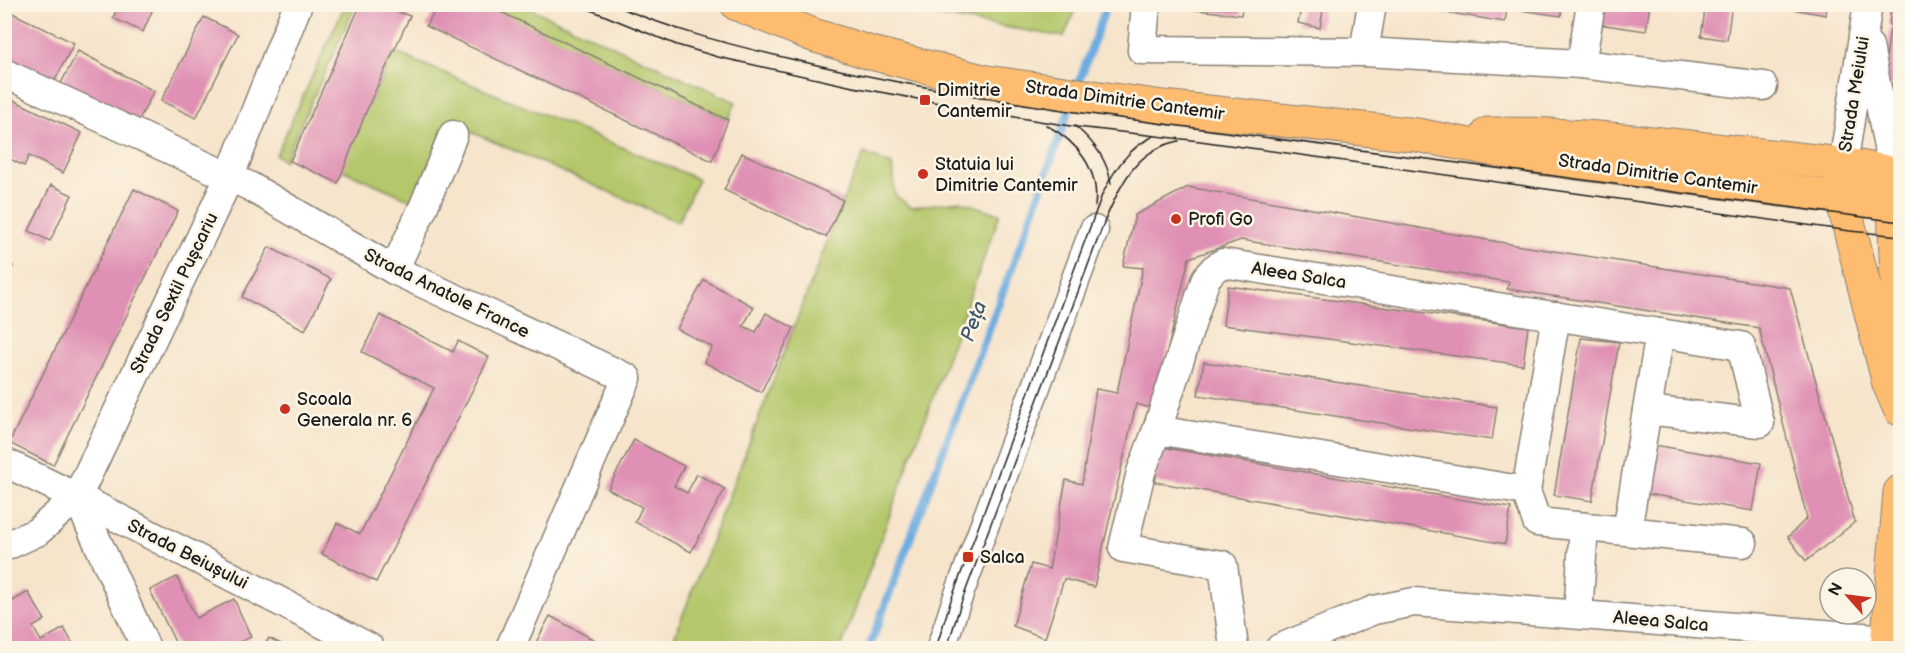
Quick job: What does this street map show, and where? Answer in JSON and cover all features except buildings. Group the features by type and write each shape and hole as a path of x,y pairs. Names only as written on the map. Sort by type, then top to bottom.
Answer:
{"main road":[{"name":"Strada Dimitrie Cantemir","path":"737,4 813,35 871,53 987,82 1102,99 1417,135 1538,158 1842,198 1897,189"},
{"name":"Strada Dimitrie Cantemir","path":"1417,135 1554,134 1651,142 1843,165 1897,189"},
{"path":"1843,165 1842,198 1889,384 1900,409"},
{"path":"1897,189 1900,356"},
{"path":"1891,643 1900,492"}],"street":[{"name":"Strada Sextil Pușcariu","path":"4,547 37,532 77,497 230,177 298,4"},
{"path":"1146,4 1142,50 1364,52 1581,64 1763,86"},
{"path":"1364,52 1372,4"},
{"path":"1581,64 1591,4"},
{"name":"Strada Meiului","path":"1843,165 1866,14"},
{"name":"Strada Meiului","path":"1866,14 1897,189"},
{"name":"Strada Anatole France","path":"4,73 249,186 394,270 627,378 510,648"},
{"path":"394,270 453,135"},
{"path":"941,648 1094,230"},
{"name":"Aleea Salca","path":"1234,648 1222,565 1123,548 1141,472 1157,430 1206,278 1223,263 1741,346 1760,423 1647,410"},
{"path":"1556,316 1526,491 1537,522 1743,543"},
{"path":"1627,531 1659,333"},
{"path":"1157,430 1526,491"},
{"name":"Strada Beiușului","path":"4,462 77,497 370,648"},
{"path":"77,497 146,648"},
{"path":"1578,614 1584,527"},
{"name":"Aleea Salca","path":"1280,648 1374,610 1414,602 1578,614 1891,643"}],"green space":[{"path":"874,4 1077,5 1064,37"},
{"path":"345,5 356,5 284,161 276,155"},
{"path":"392,5 430,5 421,13"},
{"path":"484,5 523,5 736,102 728,120"},
{"path":"394,52 698,179 678,222 455,125 418,203 338,168"},
{"path":"864,153 892,165 895,195 911,207 960,201 1000,214 841,648 670,648 843,200"}],"waterway":[{"name":"Peța","path":"1077,88 1107,4"},
{"name":"Peța","path":"869,648 1072,102"}],"tram line":[{"path":"576,4 677,45 718,57 853,87 1020,118 1900,236"},
{"path":"612,4 678,29 745,48 863,75 972,95 1082,113 1900,222"},
{"path":"1046,125 1067,139 1084,158 1094,180 1095,206"},
{"path":"1075,126 1099,152 1107,167 1111,184"},
{"path":"936,648 950,603 1102,195 1129,153 1154,136"},
{"path":"947,648 960,606 1105,220 1124,181 1141,160 1164,145 1179,141"}],"place":[{"name":"Dimitrie Cantemir","path":"925,100"},
{"name":"Statuia lui Dimitrie Cantemir","path":"923,174"},
{"name":"Profi Go","path":"1176,219"},
{"name":"Scoala Generala nr. 6","path":"285,409"},
{"name":"Salca","path":"968,557"}]}
